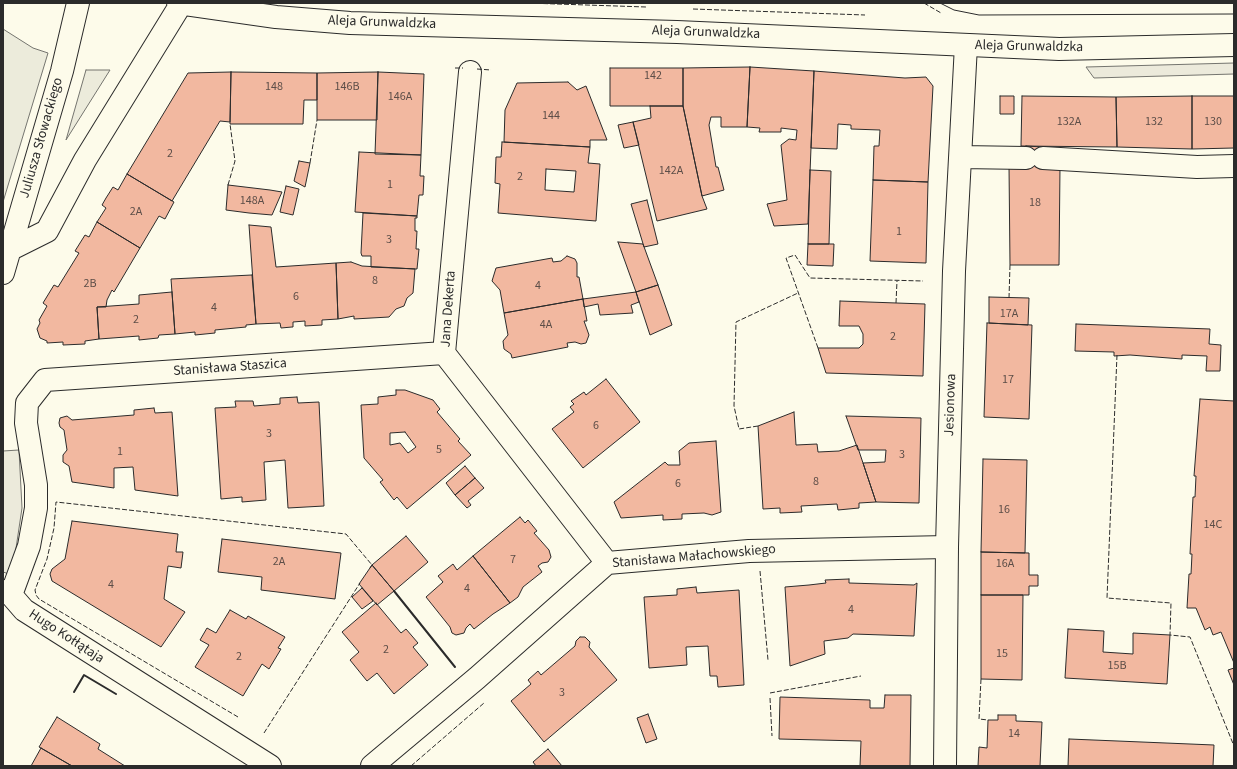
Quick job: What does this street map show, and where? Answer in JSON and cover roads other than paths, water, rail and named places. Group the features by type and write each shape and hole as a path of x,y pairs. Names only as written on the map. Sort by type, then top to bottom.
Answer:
{"street":[{"name":"Juliusza Słowackiego","path":"3,273 62,71 78,3"},
{"path":"11,249 47,231 85,160 180,3"},
{"name":"Aleja Grunwaldzka","path":"180,3 276,17 350,23 701,33 1059,49 1234,44"},
{"name":"Jesionowa","path":"945,766 947,547 954,271 961,157 962,95 966,45"},
{"name":"Jana Dekerta","path":"470,72 444,353 607,563"},
{"path":"961,157 1034,158 1197,167 1234,166"},
{"name":"Stanisława Staszica","path":"27,404 45,380 444,353"},
{"name":"Hugo Kołłątaja","path":"27,404 26,423 36,485 36,508 29,546 7,593 24,610 270,766"},
{"name":"Stanisława Małachowskiego","path":"372,766 477,678 607,563 749,551 947,547"}],"tram line":[{"path":"940,3 954,10 979,15 1234,14"},
{"path":"1003,3 1054,3"}]}
